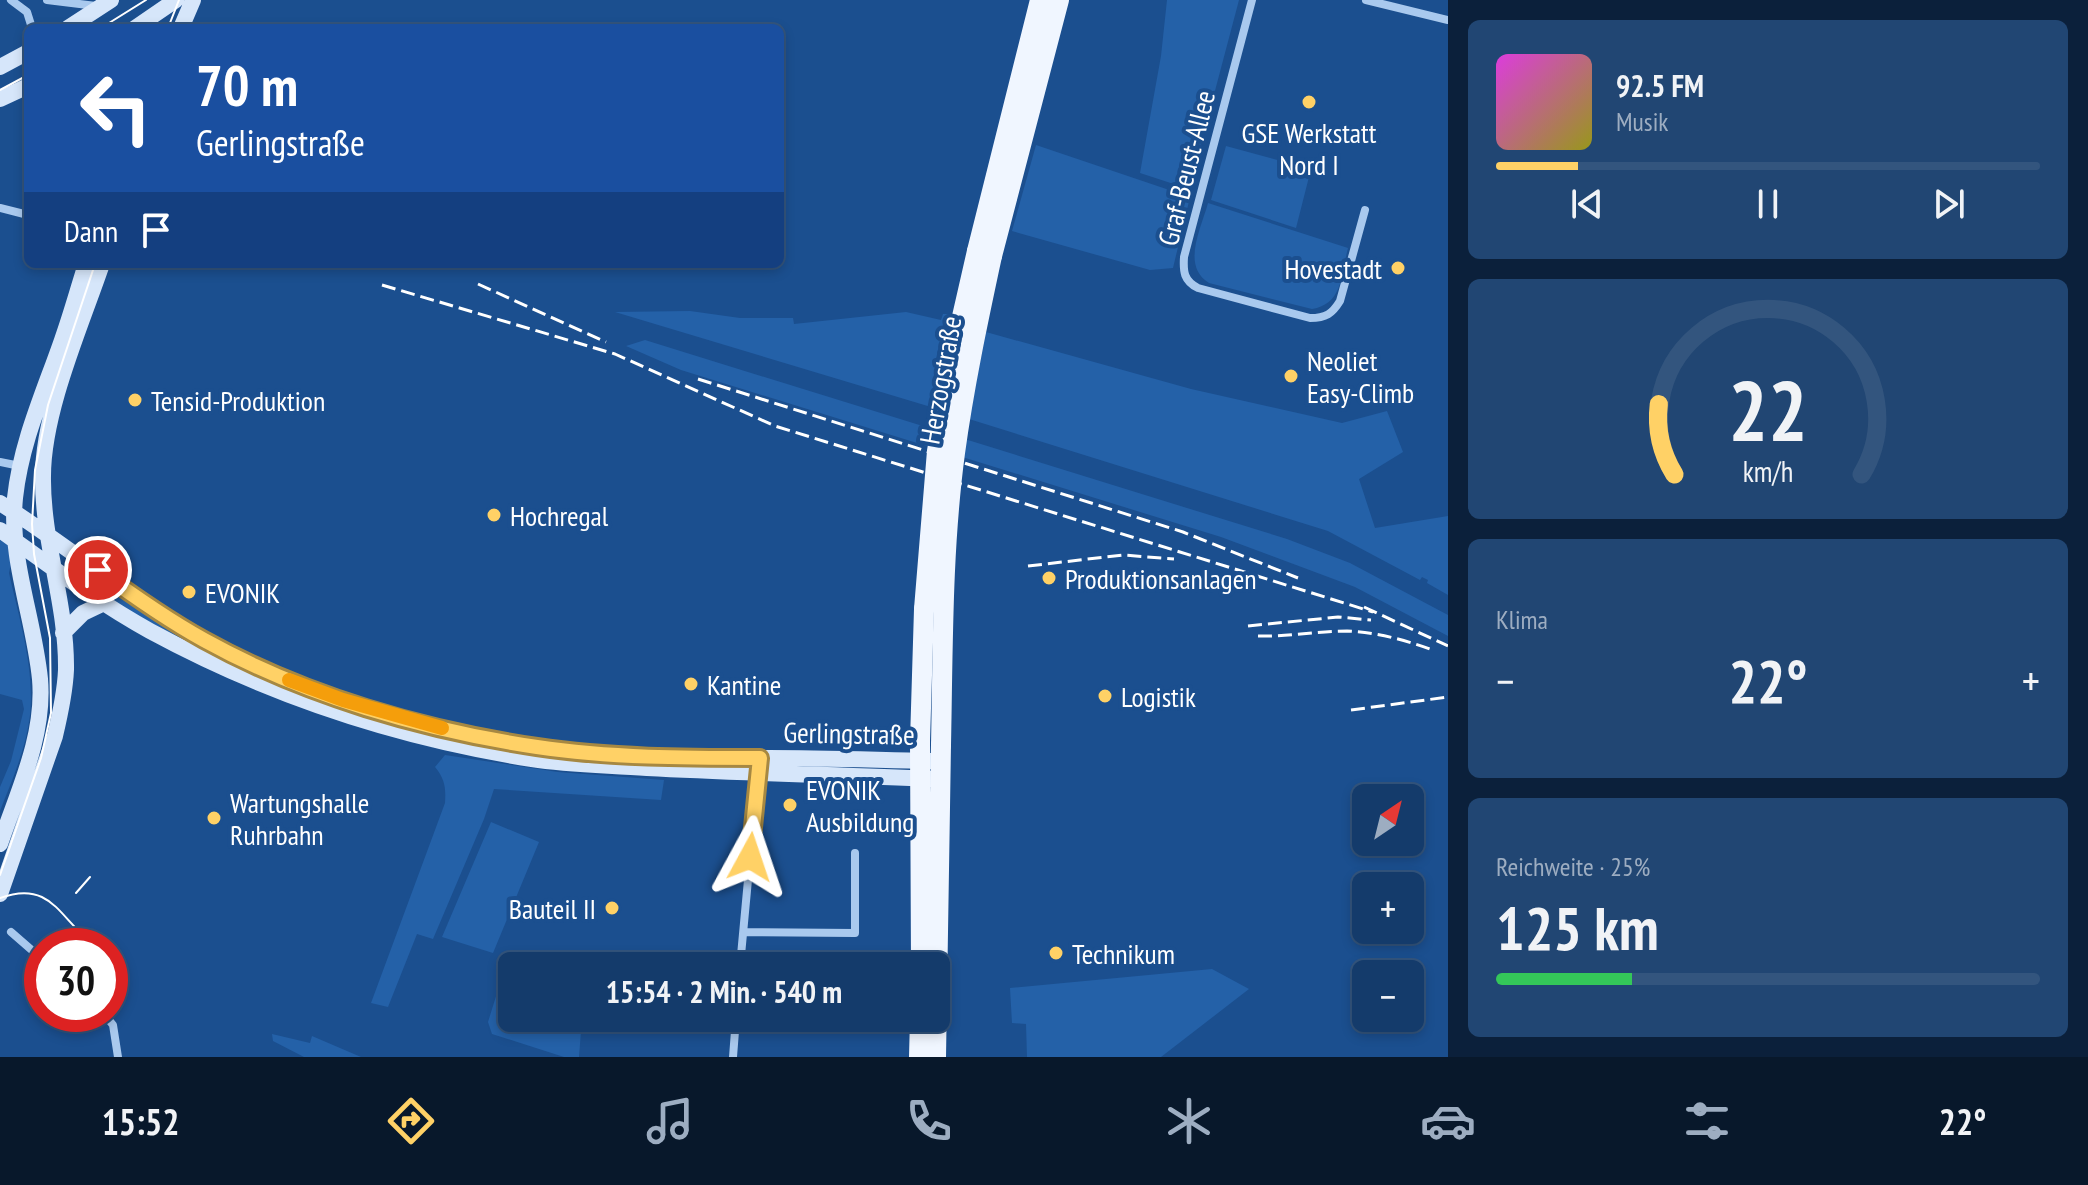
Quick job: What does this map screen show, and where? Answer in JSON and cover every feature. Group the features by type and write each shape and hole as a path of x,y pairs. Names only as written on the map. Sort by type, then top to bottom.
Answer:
{"main road":[{"path":"141,24 176,0"},
{"path":"183,24 193,0"},
{"name":"Herzogstraße","path":"931,761 955,455 984,254 1040,0"},
{"name":"Herzogstraße","path":"984,254 1059,0"},
{"path":"74,24 106,3"},
{"path":"0,67 24,51"},
{"path":"0,99 24,88"},
{"path":"0,844 32,754 40,702 40,679 19,573 16,541 7,507 33,418 85,268"},
{"path":"0,894 55,736 66,670 42,476 48,429 101,268"},
{"name":"Gerlingstraße","path":"7,507 142,602 204,640 258,667 343,700 441,728 537,747 759,766"},
{"name":"Gerlingstraße","path":"0,530 104,603 199,656 338,714 401,731 535,760 759,766 931,761"},
{"path":"63,633 83,613 104,603"},
{"path":"922,952 931,761"},
{"path":"931,761 936,1057"},
{"path":"919,1057 920,1032"}],"street":[{"path":"11,0 27,12 31,24"},
{"path":"47,0 106,3"},
{"path":"1028,56 1024,42 1032,10 1030,0"},
{"name":"Graf-Beust-Allee","path":"1252,0 1184,257 1186,279 1191,285 1206,291 1310,318 1323,318 1335,310 1340,301 1365,210"},
{"path":"1366,0 1448,20"},
{"path":"0,208 24,214"},
{"path":"0,462 20,466"},
{"path":"742,952 759,766"},
{"path":"744,932 855,933 855,853"},
{"path":"11,932 24,943"},
{"path":"114,1032 118,1057"},
{"path":"733,1057 735,1032"}],"shaded area":[{"path":"1167,0 1239,0 1189,189 1140,173 1161,56"},
{"path":"1036,145 1190,197 1173,268 1150,270 1012,231"},
{"path":"1226,146 1311,169 1296,228 1211,200"},
{"path":"1208,203 1348,248 1335,295 1322,306 1312,309 1209,283 1196,267 1195,257 1195,246"},
{"path":"690,311 740,318 793,318 794,324 906,312 941,320 943,314 949,314 931,407 615,312"},
{"path":"986,332 1191,389 1342,423 1387,411 1403,452 1359,479 1375,528 1448,516 1448,595 1427,583 1428,580 1422,577 1420,580 1328,531 969,419"},
{"path":"645,340 1287,539 1350,563 1448,615 1448,636 1355,587 1221,537 681,370 626,346"},
{"path":"0,540 8,545 9,573 25,644 31,698 25,740 0,811 0,787 11,761 24,709 22,700 0,694"},
{"path":"74,566 192,640 190,642 138,617 74,577"},
{"path":"445,755 558,772 664,780 661,800 494,789 433,939 417,934 388,1007 371,1003 445,803 444,784 435,767"},
{"path":"491,822 539,842 493,953 442,937"},
{"path":"1212,969 1249,989 1161,1057 1027,1057 1026,1024 1012,1023 1010,988"},
{"path":"498,990 498,1032 581,1032 579,1057 564,1057 492,1034 488,1022"},
{"path":"272,1034 310,1043 312,1036 361,1057 304,1057 273,1041"}],"tram line":[{"path":"107,24 146,0"},
{"path":"170,24 179,0"},
{"path":"0,90 24,77"},
{"path":"0,875 41,758 51,713 50,638 34,554 32,524 35,470 48,405 94,268"},
{"path":"76,893 90,877"},
{"path":"0,898 18,893 33,894 56,907 76,928"}],"railway":[{"path":"478,284 606,342"},
{"path":"382,285 615,354 775,426 1373,612"},
{"path":"698,379 1183,532 1298,578"},
{"path":"1028,566 1123,555 1174,559"},
{"path":"1364,607 1448,646"},
{"path":"1248,626 1338,617 1371,620"},
{"path":"1258,636 1358,632 1390,637 1433,650"},
{"path":"1351,710 1448,697"}],"slow traffic":[{"path":"289,680 343,700 442,728"}],"place":[{"name":"GSE Werkstatt Nord I","path":"1309,102"},
{"name":"Hovestadt","path":"1398,268"},
{"name":"Neoliet Easy-Climb","path":"1291,376"},
{"name":"Tensid-Produktion","path":"135,400"},
{"name":"Hochregal","path":"494,515"},
{"name":"Produktionsanlagen","path":"1049,578"},
{"name":"EVONIK","path":"189,592"},
{"name":"Kantine","path":"691,684"},
{"name":"Logistik","path":"1105,696"},
{"name":"EVONIK Ausbildung","path":"790,805"},
{"name":"Wartungshalle Ruhrbahn","path":"214,818"},
{"name":"Bauteil II","path":"612,908"},
{"name":"Technikum","path":"1056,953"}],"route":[{"path":"98,570 142,602 204,640 258,667 343,700 393,715 537,747 636,755 760,758 750,857"}]}
